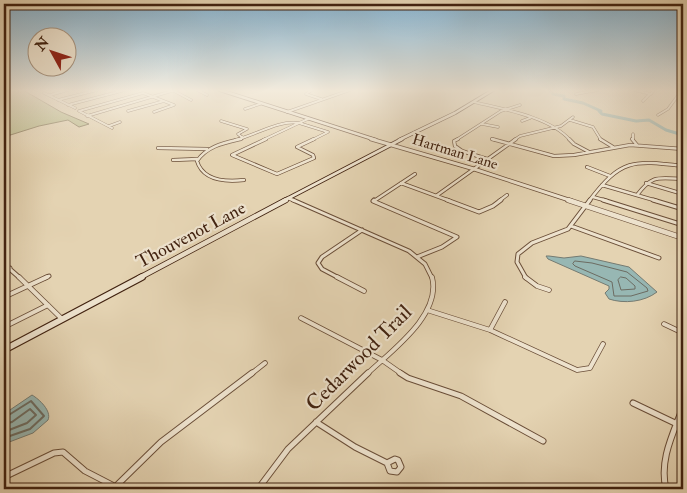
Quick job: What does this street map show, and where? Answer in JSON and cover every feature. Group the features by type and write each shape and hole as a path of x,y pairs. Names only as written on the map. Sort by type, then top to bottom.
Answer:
{"main road":[{"name":"Hartman Lane","path":"290,113 474,169 683,238"},
{"name":"Thouvenot Lane","path":"4,350 288,198 453,113"}],"street":[{"path":"83,113 112,128"},
{"path":"87,116 97,113"},
{"path":"488,159 462,151 454,144 455,140 498,113"},
{"path":"517,113 556,128 563,132 574,144 590,152"},
{"path":"436,196 525,134 556,128 574,117"},
{"path":"522,121 531,118"},
{"path":"158,148 208,149 244,138 282,122 299,123 320,128 328,133 297,148 314,157 281,174 275,174 232,155 299,123 308,120"},
{"path":"570,120 593,127 601,140 613,147"},
{"path":"108,126 120,122"},
{"path":"221,122 247,129 238,134 244,138"},
{"path":"481,123 498,127"},
{"path":"633,134 632,139 637,145"},
{"path":"492,139 554,156 569,156 613,147 637,145 683,149"},
{"path":"208,149 198,159 197,166 203,172 218,179 232,182 244,180"},
{"path":"173,160 198,159"},
{"path":"549,290 536,286 523,275 517,264 519,254 525,246 571,226 602,185 620,168 642,164 683,166"},
{"path":"587,168 610,176"},
{"path":"414,174 373,201 457,237 442,247 417,256"},
{"path":"637,195 645,183 662,178 683,179"},
{"path":"401,183 479,212 486,211 507,195"},
{"path":"645,183 683,194"},
{"path":"602,185 683,209"},
{"path":"592,197 683,225"},
{"name":"Cedarwood Trail","path":"258,489 288,449 409,333 427,310 433,298 433,280 430,271 417,256 288,198"},
{"path":"571,226 659,258"},
{"path":"362,230 322,257 318,263 322,269 364,291"},
{"path":"4,265 10,268 62,319"},
{"path":"4,271 10,268"},
{"path":"4,297 49,276"},
{"path":"490,330 505,302"},
{"path":"4,327 48,304"},
{"path":"427,310 490,330 577,370 590,368 603,344"},
{"path":"302,318 382,360 408,378 461,396 543,441"},
{"path":"664,324 683,332"},
{"path":"4,477 54,453 63,452 85,471 115,488 161,442 265,363"},
{"path":"633,403 677,424"},
{"path":"666,489 662,466 683,407"},
{"path":"316,422 354,447 387,463"}],"green space":[{"path":"4,113 63,113 89,124 79,127 68,120 39,126 4,137"}],"water":[{"path":"546,256 564,258 581,256 629,267 657,292 646,298 634,301 609,299 605,293 609,286 548,259"},
{"path":"32,395 47,409 48,420 33,433 4,444 4,414"}],"waterway":[{"path":"601,113 636,121 649,120 666,130 683,135"}]}
